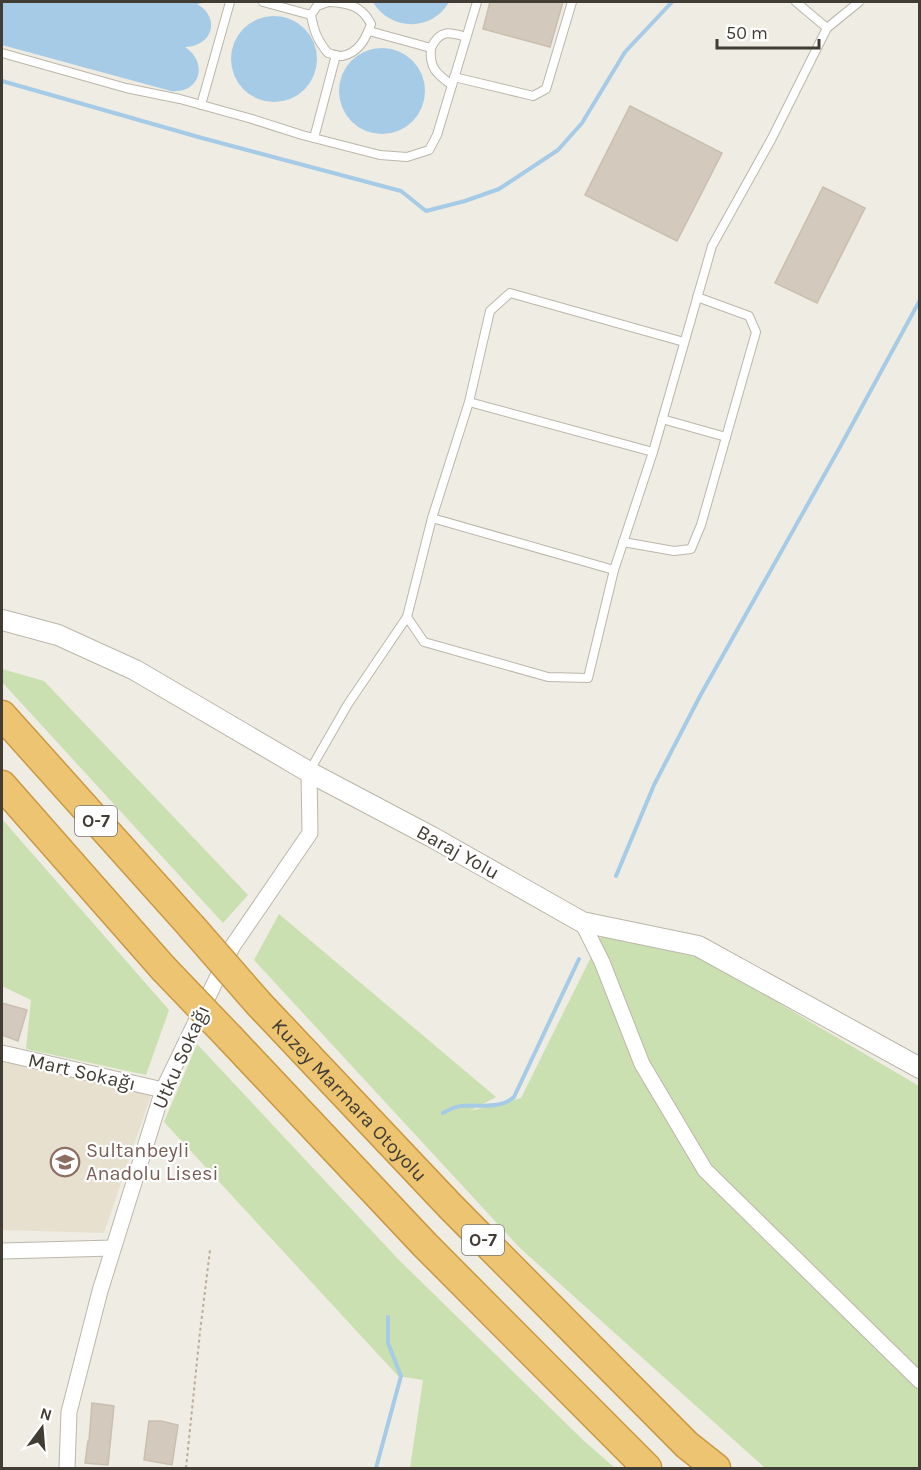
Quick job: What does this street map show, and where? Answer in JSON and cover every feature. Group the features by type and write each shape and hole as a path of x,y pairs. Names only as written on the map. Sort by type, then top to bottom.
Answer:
{"highway":[{"name":"Kuzey Marmara Otoyolu","path":"2,716 259,1004 450,1206 679,1437 716,1468"},
{"name":"O-7","path":"2,785 163,968 425,1245 647,1468"}],"street":[{"name":"Baraj Yolu","path":"2,620 58,635 135,670 309,772 432,837 582,922 698,946 920,1068"},
{"name":"Utku Sokağı","path":"67,1468 69,1412 100,1291 163,1090 231,947 310,833 309,772"},
{"path":"582,922 602,962 642,1064 705,1170 920,1381"},
{"name":"Mart Sokağı","path":"2,1053 163,1090"},
{"path":"2,1251 113,1248"}],"lane":[{"path":"201,105 231,2"},
{"path":"263,2 311,15"},
{"path":"328,2 342,2 353,4 366,14 371,24 366,39 353,52 341,56 328,53 314,32 311,15 317,6 328,2"},
{"path":"2,53 380,155 407,157 429,150 437,135 477,2"},
{"path":"466,37 452,33 442,34 435,40 431,48 430,60 441,78 533,96 546,89 572,2"},
{"path":"796,2 827,28"},
{"path":"407,617 424,642 548,677 588,678 614,570 662,419 712,246 772,138 827,28 859,2"},
{"path":"369,31 431,48"},
{"path":"314,138 336,55"},
{"path":"309,772 348,704 407,617 432,518 469,402 490,311 510,293 684,342"},
{"path":"623,542 674,551 691,549 701,525 756,332 749,316 697,297"},
{"path":"469,402 652,452"},
{"path":"662,419 726,437"},
{"path":"432,518 614,570"}],"path":[{"path":"186,1468 210,1250"}],"shaded area":[{"name":"Sultanbeyli Anadolu Lisesi","path":"2,1060 151,1095 104,1233 2,1230"}],"green space":[{"path":"2,669 44,681 248,895 223,923 2,682"},
{"path":"2,819 169,1010 146,1075 26,1049 31,1000 2,986"},
{"path":"279,914 496,1097 470,1111 521,1098 602,935 704,959 919,1086 919,1468 765,1468 520,1248 254,960"},
{"path":"197,1044 399,1260 584,1441 615,1468 410,1468 423,1380 398,1376 164,1122"}],"water":[{"path":"2,2 209,2 197,4 205,10 211,23 207,37 202,42 185,47 197,61 199,69 195,83 181,91 171,91 2,45"},
{"path":"373,2 449,2 442,12 432,19 411,24 400,23 390,18 380,12"},
{"path":"274,16 298,23 310,35 317,59 310,83 298,95 274,102 250,95 238,83 231,59 238,35 250,23"},
{"path":"382,48 406,55 418,67 425,91 418,115 406,127 382,134 358,127 346,115 339,91 346,67 358,55"}],"building":[{"path":"490,2 563,2 550,47 483,29"},
{"path":"630,106 722,153 677,241 585,195"},
{"path":"823,187 865,208 817,303 775,283"},
{"path":"2,1003 27,1010 18,1041 2,1035"},
{"path":"92,1403 114,1406 108,1465 85,1463"},
{"path":"149,1421 178,1425 172,1465 144,1460"}],"waterway":[{"path":"2,81 401,191 426,211 499,189 558,150 582,123 625,52 672,2"},
{"path":"616,876 654,785 700,696 920,300"},
{"path":"443,1113 459,1106 502,1104 514,1097 579,959"},
{"path":"376,1468 401,1376 388,1343 388,1317"}],"place":[{"name":"Sultanbeyli Anadolu Lisesi","path":"65,1162"}]}
